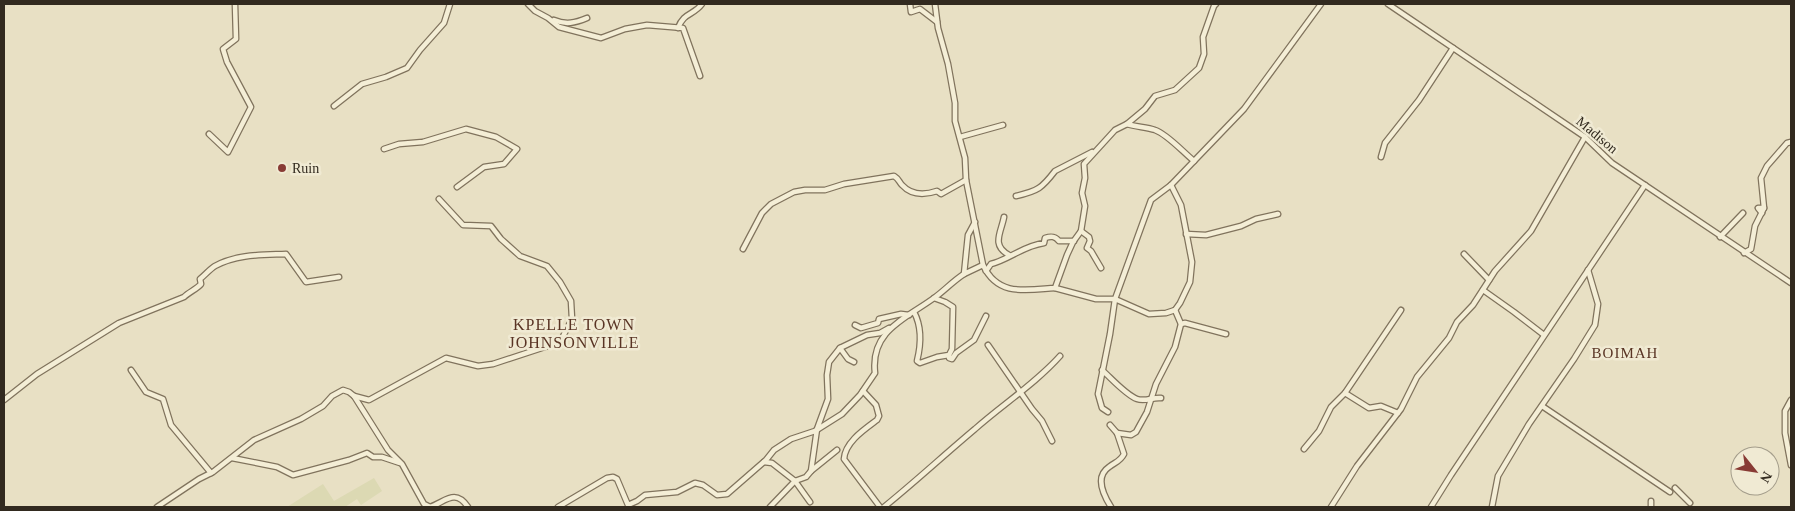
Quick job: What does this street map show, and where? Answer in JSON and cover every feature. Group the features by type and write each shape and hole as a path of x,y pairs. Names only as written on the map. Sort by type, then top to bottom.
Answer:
{"street":[{"path":"209,134 228,152 251,107 227,62 223,49 236,39 235,4"},
{"path":"334,106 362,84 407,68 444,23 450,4"},
{"path":"528,4 535,11 564,24 575,23 587,18"},
{"path":"678,28 682,18 697,11 702,4"},
{"path":"910,4 911,12 920,9 937,22"},
{"path":"935,4 937,22 953,95 955,121 965,158 966,180 983,265 996,282 1010,290 1054,288 1096,299 1114,300 1149,314 1160,315 1175,310 1190,282 1192,262 1181,205 1171,185"},
{"path":"1054,288 1074,240 1081,231 1085,206 1082,193 1085,178 1084,164 1116,130 1127,124 1145,109 1155,96 1174,90 1199,68 1204,54 1203,37 1216,4"},
{"path":"1108,412 1102,408 1098,394 1110,334 1114,300 1151,200 1171,185 1244,109 1321,4"},
{"name":"Madison","path":"1388,4 1585,137 1612,163 1791,283"},
{"path":"548,18 559,27 600,38 625,29 647,25 683,28 700,76"},
{"path":"1380,157 1385,143 1419,100 1453,48"},
{"path":"1127,124 1154,129 1163,134 1194,161"},
{"path":"960,137 1003,125"},
{"path":"384,150 399,144 423,142 466,129 496,137 517,149 504,164 484,167 457,186"},
{"path":"1332,507 1357,466 1398,413 1417,377 1450,338 1457,322 1473,305 1495,271 1531,231 1585,137"},
{"path":"1744,253 1751,249 1755,226 1763,210 1761,178 1767,166 1787,143 1791,142"},
{"path":"1016,196 1034,192 1055,171 1098,149"},
{"path":"743,249 762,213 771,204 794,192 825,190 844,184 894,176 903,186 915,194 920,195 937,191 941,194 966,180"},
{"path":"1431,507 1645,185"},
{"path":"354,396 369,400 446,358 478,366 494,364 560,342 572,319 571,302 560,282 547,266 520,256 501,239 491,226 463,226 439,199"},
{"path":"1720,237 1743,213"},
{"path":"1186,234 1206,235 1278,214"},
{"path":"1004,217 998,243 1001,250 1010,255"},
{"path":"964,274 968,235 975,222"},
{"path":"1081,231 1089,237 1090,241 1087,248 1091,251 1101,268"},
{"path":"986,271 991,264 1023,248 1044,243 1046,238 1050,236 1059,241 1074,240"},
{"path":"4,400 38,374 119,323 184,297 192,290 198,288 201,284 200,279 210,270 227,261 244,255 286,254 306,282 339,276"},
{"path":"1464,254 1489,280"},
{"path":"811,471 817,429 828,399 827,375 829,362 840,348 891,327 934,298 964,274 983,265"},
{"path":"1492,507 1498,476 1595,325 1598,304 1588,270"},
{"path":"1483,290 1544,335"},
{"path":"934,298 946,302 952,307 952,349 949,356"},
{"path":"1117,432 1131,434 1136,432 1147,412 1156,384 1175,347 1181,324 1175,310"},
{"path":"1304,449 1319,430 1331,407 1344,393 1401,310"},
{"path":"914,312 919,322 920,330 920,349 917,362 920,363 937,357 949,356 952,359 956,353 974,340 986,316"},
{"path":"854,325 861,328 878,323 879,319 901,314 908,315"},
{"path":"1181,324 1185,323 1226,334"},
{"path":"558,507 607,478 613,477 617,479 628,505 637,502 645,495 677,492 695,483 723,495 744,481 774,450 791,439 802,437 842,414 863,391 875,373 874,360 877,348 891,327"},
{"path":"988,345 1042,421 1052,441"},
{"path":"840,348 848,359 854,362"},
{"path":"863,391 876,405 879,416 877,420 855,437 844,454 844,459 882,507 929,470 975,428 1043,375 1060,356"},
{"path":"131,370 146,392 163,399 171,424 211,473"},
{"path":"1102,370 1122,389 1138,399 1151,400 1157,397 1161,398"},
{"path":"157,507 211,473 254,440 318,410 332,396 343,390 354,396 388,450 402,464 424,504 430,507 448,497 454,497 467,504 468,507"},
{"path":"1344,393 1369,408 1381,406 1398,413"},
{"path":"1791,400 1785,411 1785,433 1791,465"},
{"path":"1542,406 1670,492"},
{"path":"1110,425 1117,432 1124,454 1119,461 1107,468 1102,476 1102,492 1111,507"},
{"path":"770,507 795,481 806,477 837,450"},
{"path":"232,458 277,467 293,475 349,460 366,453 373,457 382,457 402,464"},
{"path":"764,462 772,464 795,481 810,502"},
{"path":"1675,488 1690,502"},
{"path":"1651,501 1651,507"}],"shaded area":[{"path":"374,478 382,491 361,505 357,499 345,507 287,507 323,484 334,501"}],"place":[{"name":"Ruin","path":"282,168"}],"district":[{"name":"KPELLE TOWN JOHNSONVILLE","path":"574,333"},
{"name":"BOIMAH","path":"1625,353"}]}
